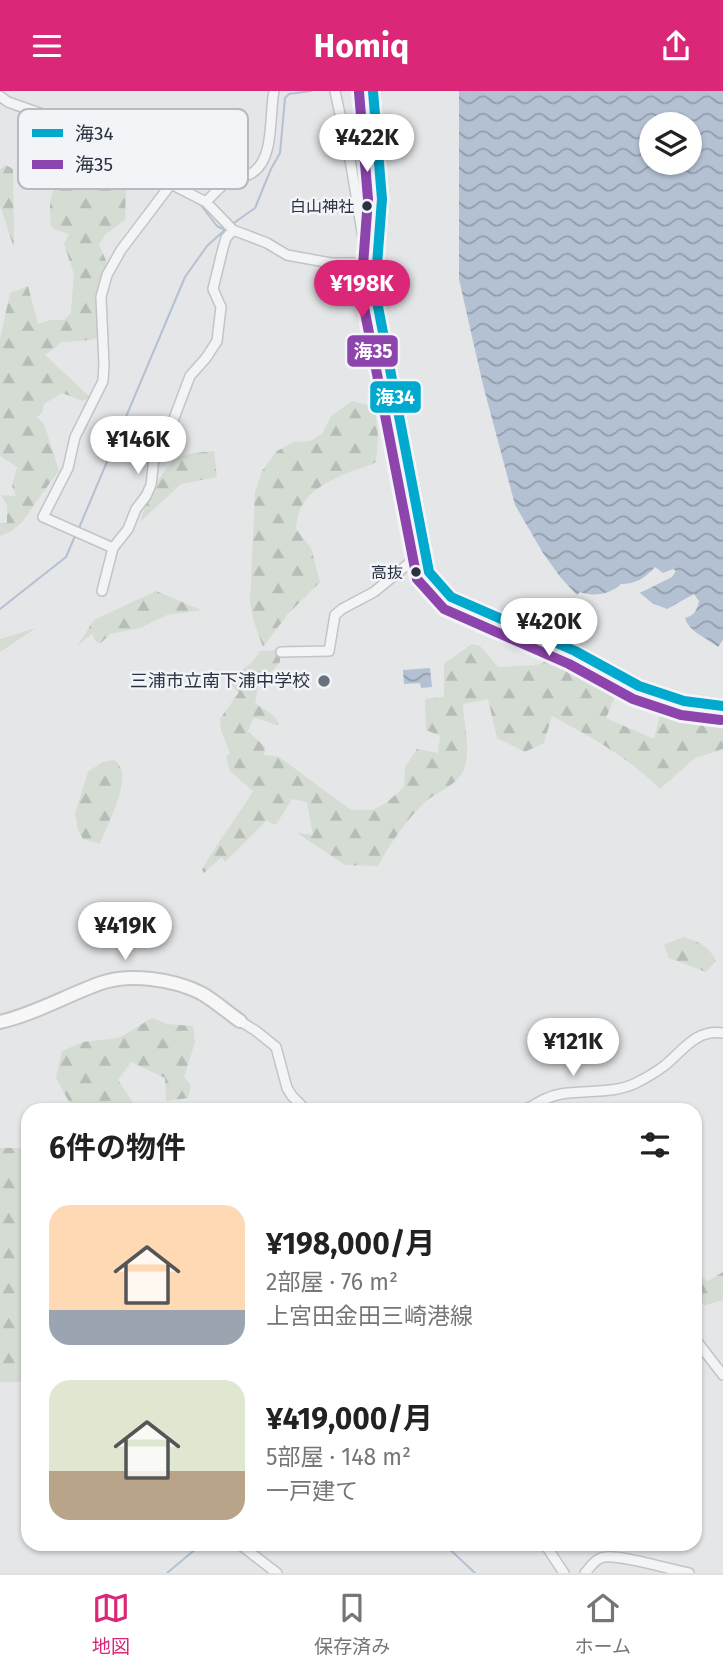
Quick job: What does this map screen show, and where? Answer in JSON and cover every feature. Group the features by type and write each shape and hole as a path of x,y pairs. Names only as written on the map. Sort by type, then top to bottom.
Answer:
{"main road":[{"path":"373,91 382,199 372,263 375,291 429,572 451,597 575,650 639,686 684,701 723,706"},
{"path":"0,1022 29,1013 103,982 128,978 183,986 206,996 240,1021"}],"street":[{"path":"248,174 255,171 266,155 274,91"},
{"path":"174,189 206,202 233,230 267,243 293,258 331,263 372,263 335,91"},
{"path":"3,95 33,109"},
{"path":"113,548 43,517 68,468 75,437 103,381 102,289 109,268 167,189"},
{"path":"206,202 220,189"},
{"path":"102,591 113,548 124,536 135,509 149,492 155,449 173,421 190,376 217,341 221,307 213,289 226,238 233,230"},
{"path":"281,652 329,651 335,615 374,592 424,551"},
{"path":"240,1021 276,1047 287,1088 299,1103"},
{"path":"540,1103 559,1094 613,1089 634,1084 662,1067 696,1038 716,1032 723,1033"},
{"path":"702,1348 723,1375"},
{"path":"248,1551 277,1573"},
{"path":"549,1551 564,1573"},
{"path":"585,1573 598,1559 605,1556 632,1559 658,1568 689,1573"}],"green space":[{"path":"6,165 13,169 14,248 0,205 0,169"},
{"path":"54,189 126,189 125,220 106,234 99,244 107,263 98,295 99,337 62,342 45,355 90,397 83,401 62,393 44,404 42,413 37,417 44,424 59,471 23,520 14,529 0,536 0,523 7,523 7,505 1,495 16,496 12,486 17,467 0,456 0,339 10,293 28,286 38,324 50,320 64,320 71,313 74,274 64,244 69,234 51,226"},
{"path":"352,401 375,407 378,437 376,462 326,484 305,501 296,529 311,548 320,582 287,615 263,647 250,603 255,492 262,471 277,451 294,442 310,441 322,434 331,416"},
{"path":"214,451 217,477 181,484 140,522 156,485 174,460 185,455"},
{"path":"156,591 201,610 167,615 140,628 110,634 101,643 96,642 92,634 77,646 94,620"},
{"path":"36,628 0,652 0,639"},
{"path":"472,644 480,646 498,667 537,665 569,652 620,684 606,718 654,739 663,702 723,713 723,749 695,758 660,789 622,757 552,716 544,743 525,752 497,738 488,699 463,704 467,745 466,761 461,775 416,811 398,833 378,866 345,865 297,833 313,835 307,802 292,799 277,823 274,825 267,820 225,862 222,857 204,873 202,870 253,791 230,771 226,757 230,753 221,730 220,719 239,692 231,685 231,676 254,660 260,651 280,650 280,662 258,687 255,703 274,716 279,724 256,718 248,731 265,747 264,755 279,757 351,810 373,810 386,803 404,787 405,767 417,749 438,753 440,736 426,730 425,699 444,697 444,664"},
{"path":"114,760 120,767 121,788 100,844 83,839 78,830 75,813 88,772 102,762"},
{"path":"683,937 694,940 710,951 716,961 706,972 669,958 664,945"},
{"path":"152,1018 167,1024 193,1026 195,1042 184,1077 191,1085 188,1098 166,1101 165,1078 131,1062 118,1080 133,1103 70,1103 56,1078 62,1051 83,1042 119,1038"},
{"path":"0,1148 21,1148 21,1382 0,1382"},
{"path":"723,1272 723,1300 702,1304 702,1278 708,1281"}],"water":[{"path":"459,91 723,91 723,640 718,647 687,623 685,618 695,612 699,601 694,594 667,609 652,603 640,593 672,577 676,571 673,569 663,573 655,567 640,580 621,584 602,594 580,592 577,595 561,578 515,505 483,385 459,279"},
{"path":"430,668 432,687 421,688 420,683 404,684 403,670"}],"waterway":[{"path":"231,225 255,208 280,153 285,98 289,94 311,91"},
{"path":"1,103 18,111"},
{"path":"173,190 200,204 217,226 223,229"},
{"path":"79,528 185,277 207,246 227,228"},
{"path":"0,609 66,557 75,536"},
{"path":"167,1573 193,1551"},
{"path":"452,1551 475,1573"}],"transit line":[{"name":"海34","path":"373,91 382,199 375,291 429,572 451,597 575,651 639,686 684,701 723,706"},
{"name":"海35","path":"359,92 368,199 361,292 417,579 444,609 569,664 633,699 681,715 721,720"}],"place":[{"name":"白山神社","path":"367,206"},
{"name":"高抜","path":"416,572"},
{"name":"三浦市立南下浦中学校","path":"324,681"}]}
